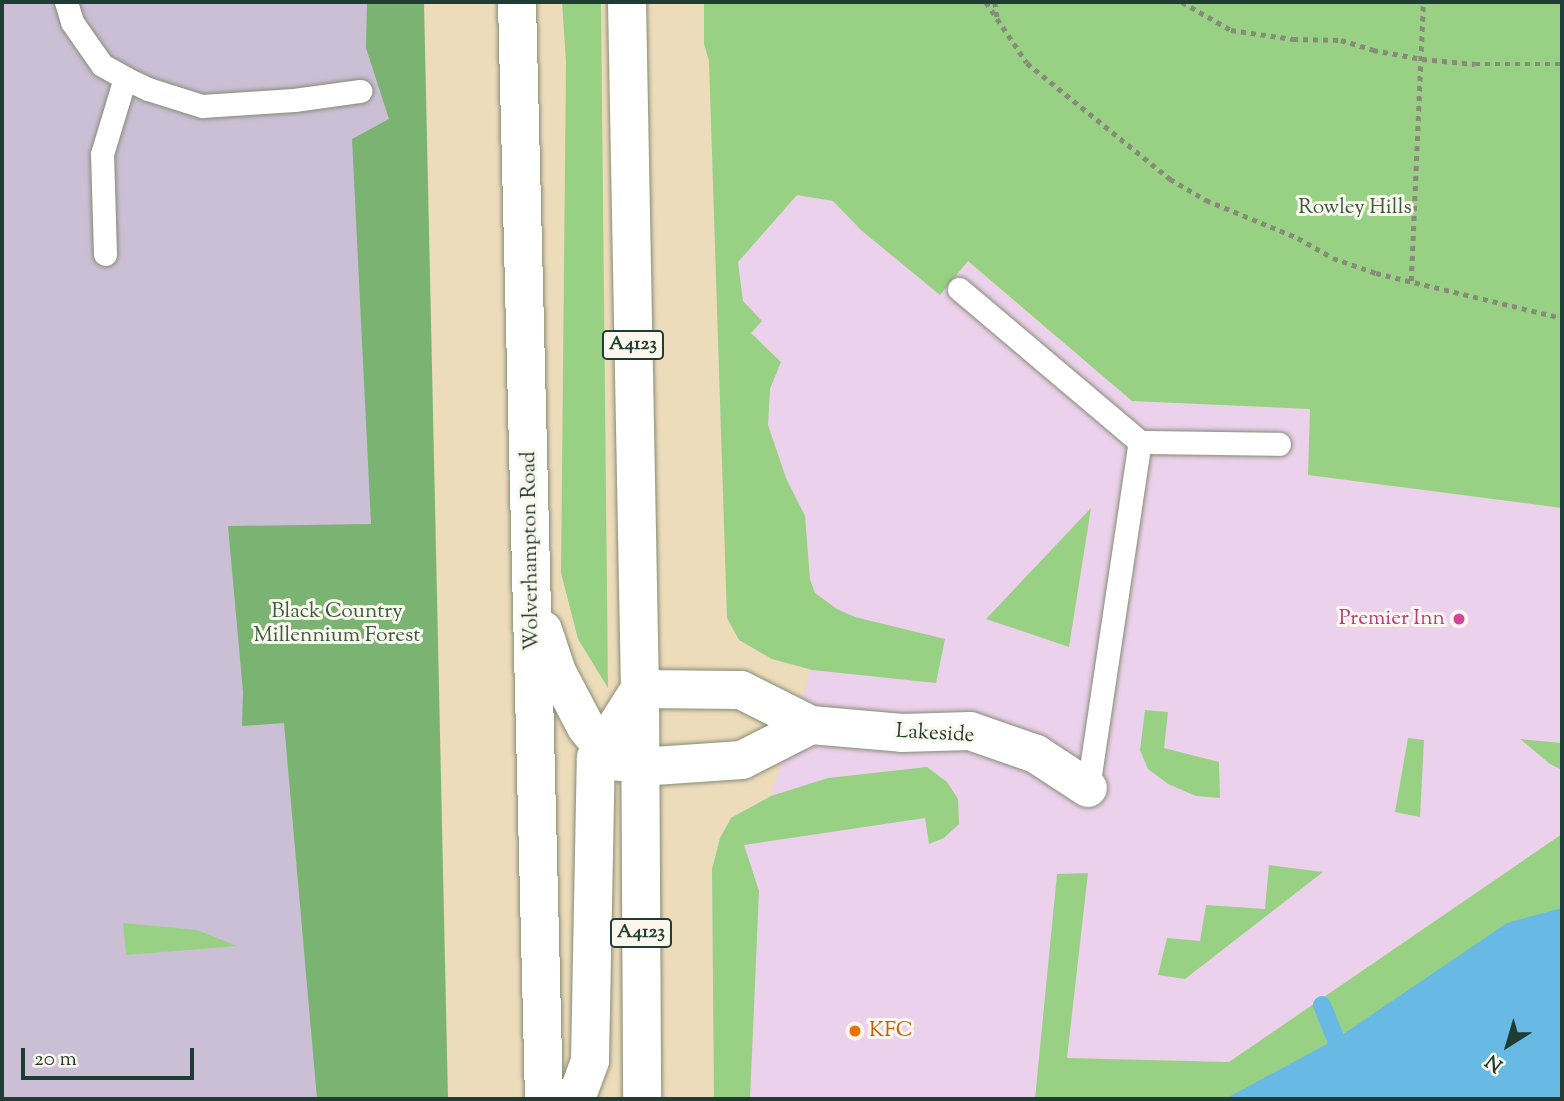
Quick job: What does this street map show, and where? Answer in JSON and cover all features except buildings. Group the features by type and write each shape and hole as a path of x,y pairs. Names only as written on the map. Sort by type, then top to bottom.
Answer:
{"main road":[{"name":"Wolverhampton Road","path":"517,2 544,1099"},
{"name":"A4123","path":"627,2 640,689 642,1099"},
{"path":"532,595 557,671 586,727 613,761 640,767 742,760 811,725"},
{"path":"576,1099 590,1061 596,758 640,689"},
{"name":"Lakeside","path":"640,689 741,690 811,725 902,733 970,731 1036,754 1088,788"}],"lane":[{"path":"66,2 72,22 102,65 148,89 202,106 294,100 360,92"},
{"path":"105,254 102,155 125,78"},
{"path":"958,289 1140,442 1279,444"},
{"path":"1088,788 1140,442"}],"path":[{"path":"986,2 1027,62 1170,179 1206,200 1298,238 1332,258 1411,281 1562,318"},
{"path":"995,2 997,18"},
{"path":"1182,2 1231,30 1293,39 1341,40 1373,50 1422,59 1475,64 1562,64"},
{"path":"1411,281 1423,2"}],"shaded area":[{"path":"2,2 406,2 445,1099 2,1099"},
{"path":"709,61 967,261 1132,401 1311,409 1562,493 1562,834 1229,1062 1067,1058 1063,1099 714,1099 712,869 720,838 731,818 771,796 811,670 772,659 739,640 727,618"}],"green space":[{"name":"Black Country Millennium Forest","path":"367,2 424,2 448,1099 317,1099 284,723 242,726 243,692 228,526 371,524 352,139 389,119 366,48"},
{"path":"562,2 601,2 608,688 578,639 561,573 566,62"},
{"name":"Rowley Hills","path":"704,2 1562,2 1562,508 1308,475 1310,409 1132,401 968,261 940,295 862,231 833,201 797,195 738,262 743,301 762,321 751,333 781,362 770,389 768,425 786,478 805,516 810,579 815,593 837,609 855,617 945,639 936,683 812,670 772,659 739,640 727,618 709,61 704,44"},
{"path":"1091,508 1069,647 986,619"},
{"path":"1145,710 1168,712 1164,748 1219,762 1220,798 1196,796 1168,784 1148,769 1140,750"},
{"path":"1408,738 1424,740 1420,817 1395,812"},
{"path":"1520,739 1562,743 1562,770 1550,764"},
{"path":"927,767 947,782 958,799 959,824 944,838 929,844 925,818 744,845 759,891 750,1099 714,1099 712,869 720,838 731,818 771,796 828,778"},
{"path":"1562,834 1562,1099 1035,1099 1057,874 1088,873 1067,1058 1229,1062"},
{"path":"1269,865 1323,872 1185,979 1158,975 1167,938 1200,941 1206,905 1265,909"},
{"path":"123,923 197,930 237,946 126,955"}],"water":[{"path":"1562,908 1562,1099 1225,1099 1336,1039 1507,923"}],"waterway":[{"path":"1322,1005 1336,1039"}],"place":[{"name":"Premier Inn","path":"1459,619"},
{"name":"KFC","path":"855,1031"}]}
